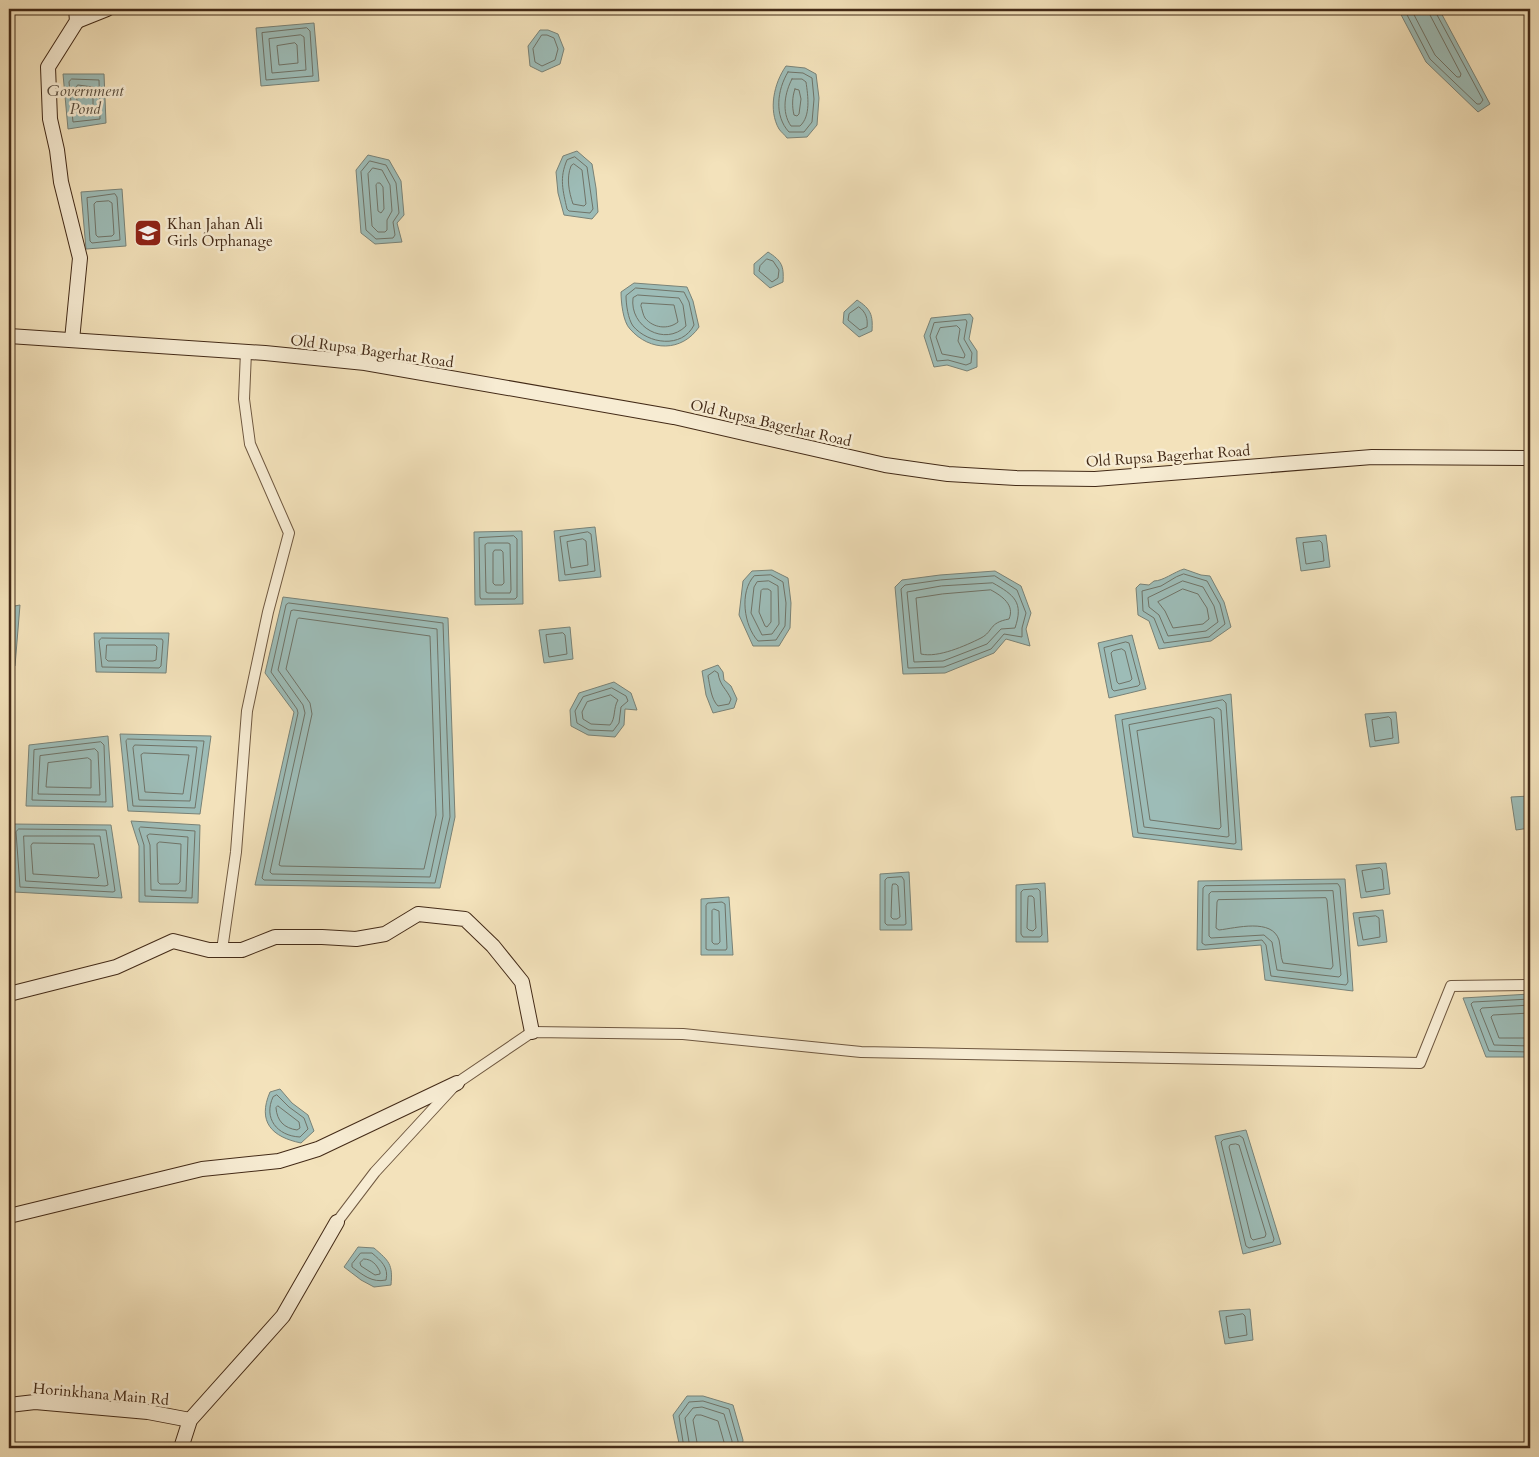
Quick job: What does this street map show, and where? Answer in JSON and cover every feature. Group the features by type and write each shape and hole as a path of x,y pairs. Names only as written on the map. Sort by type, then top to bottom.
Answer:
{"street":[{"path":"72,340 80,258 61,182 57,150 50,119 48,67 76,15 107,9"},
{"name":"Old Rupsa Bagerhat Road","path":"9,336 246,352 365,363 664,415 885,465 948,474 1016,478 1095,479 1372,456 1530,458"},
{"path":"222,950 236,852 247,711 268,612 289,533 250,444 244,399 246,352"},
{"path":"9,994 116,967 173,941 209,950 242,950 275,937 356,939 385,934 418,914 465,919 493,946 522,982 532,1032"},
{"path":"9,1216 202,1169 279,1161 318,1150 457,1083 532,1032 682,1034 861,1052 1420,1063 1451,986 1530,985"},
{"path":"181,1448 190,1424 284,1316 337,1222 375,1172 457,1083"},
{"name":"Horinkhana Main Rd","path":"9,1405 35,1402 148,1412 190,1424"}],"water":[{"path":"1398,9 1439,9 1490,104 1478,112 1426,62"},
{"path":"314,23 319,81 261,86 256,28"},
{"path":"540,30 548,30 558,34 564,49 560,64 542,72 530,66 528,46"},
{"path":"786,66 805,68 816,74 819,98 817,125 807,137 787,138 776,122 773,105 774,97 778,80"},
{"name":"Government Pond","path":"63,74 104,74 106,123 68,129"},
{"path":"577,151 592,164 598,212 592,219 564,215 558,193 556,172 563,156"},
{"path":"368,155 389,160 401,181 404,215 397,223 402,242 375,244 361,233 356,170"},
{"path":"122,189 126,246 86,249 81,192"},
{"path":"768,252 779,261 783,272 783,282 770,288 754,274 754,264"},
{"path":"634,283 687,287 693,301 699,327 684,341 675,345 656,345 638,337 626,322 621,301 621,292"},
{"path":"857,300 868,310 872,321 872,331 859,337 843,323 844,312"},
{"path":"970,314 973,318 969,339 977,351 977,367 967,371 947,365 934,367 924,336 931,318"},
{"path":"595,527 601,577 559,581 554,531"},
{"path":"522,531 523,604 475,605 474,532"},
{"path":"1326,535 1330,567 1301,571 1296,538"},
{"path":"1184,569 1210,576 1224,602 1231,627 1211,641 1159,649 1149,621 1138,615 1136,588 1140,584 1149,585 1154,581 1161,580"},
{"path":"772,570 788,578 791,603 790,628 779,646 753,646 739,615 743,581 752,571"},
{"path":"995,571 1021,586 1031,613 1026,629 1030,646 1006,639 994,653 945,673 903,674 895,587 902,580"},
{"path":"283,597 448,618 455,817 440,888 255,885 294,712 265,673"},
{"path":"20,605 15,666 9,665 9,607"},
{"path":"570,627 573,659 544,663 539,630"},
{"path":"94,633 169,633 166,673 96,672"},
{"path":"1132,635 1146,689 1109,698 1098,643"},
{"path":"718,665 723,672 724,680 731,686 737,699 734,708 713,713 706,695 702,671"},
{"path":"614,682 631,693 637,710 625,709 624,725 615,737 588,735 571,726 570,710 579,693"},
{"path":"1231,694 1242,850 1133,837 1115,715"},
{"path":"1396,712 1399,743 1370,747 1365,714"},
{"path":"120,734 211,736 200,814 128,811"},
{"path":"108,736 113,807 26,806 29,745"},
{"path":"1530,796 1530,828 1516,830 1511,797"},
{"path":"131,821 200,825 198,903 139,902 139,846"},
{"path":"11,824 111,825 122,898 14,892"},
{"path":"1386,863 1390,894 1361,898 1356,865"},
{"path":"909,872 912,930 880,930 880,874"},
{"path":"1345,879 1353,991 1265,980 1261,945 1197,950 1198,881"},
{"path":"1045,883 1048,942 1016,942 1016,885"},
{"path":"729,897 733,955 701,955 701,899"},
{"path":"1383,910 1387,942 1358,946 1353,913"},
{"path":"1530,994 1530,1057 1486,1057 1463,998"},
{"path":"280,1089 292,1103 308,1115 314,1131 301,1143 282,1137 275,1132 266,1120 266,1103 270,1092"},
{"path":"1246,1130 1281,1244 1243,1254 1215,1136"},
{"path":"358,1247 374,1248 386,1260 391,1272 391,1285 374,1287 344,1267"},
{"path":"1250,1309 1253,1340 1225,1344 1219,1311"},
{"path":"687,1396 703,1396 733,1405 743,1440 742,1448 680,1448 673,1415"}],"place":[{"name":"Khan Jahan Ali Girls Orphanage","path":"148,233"}]}
